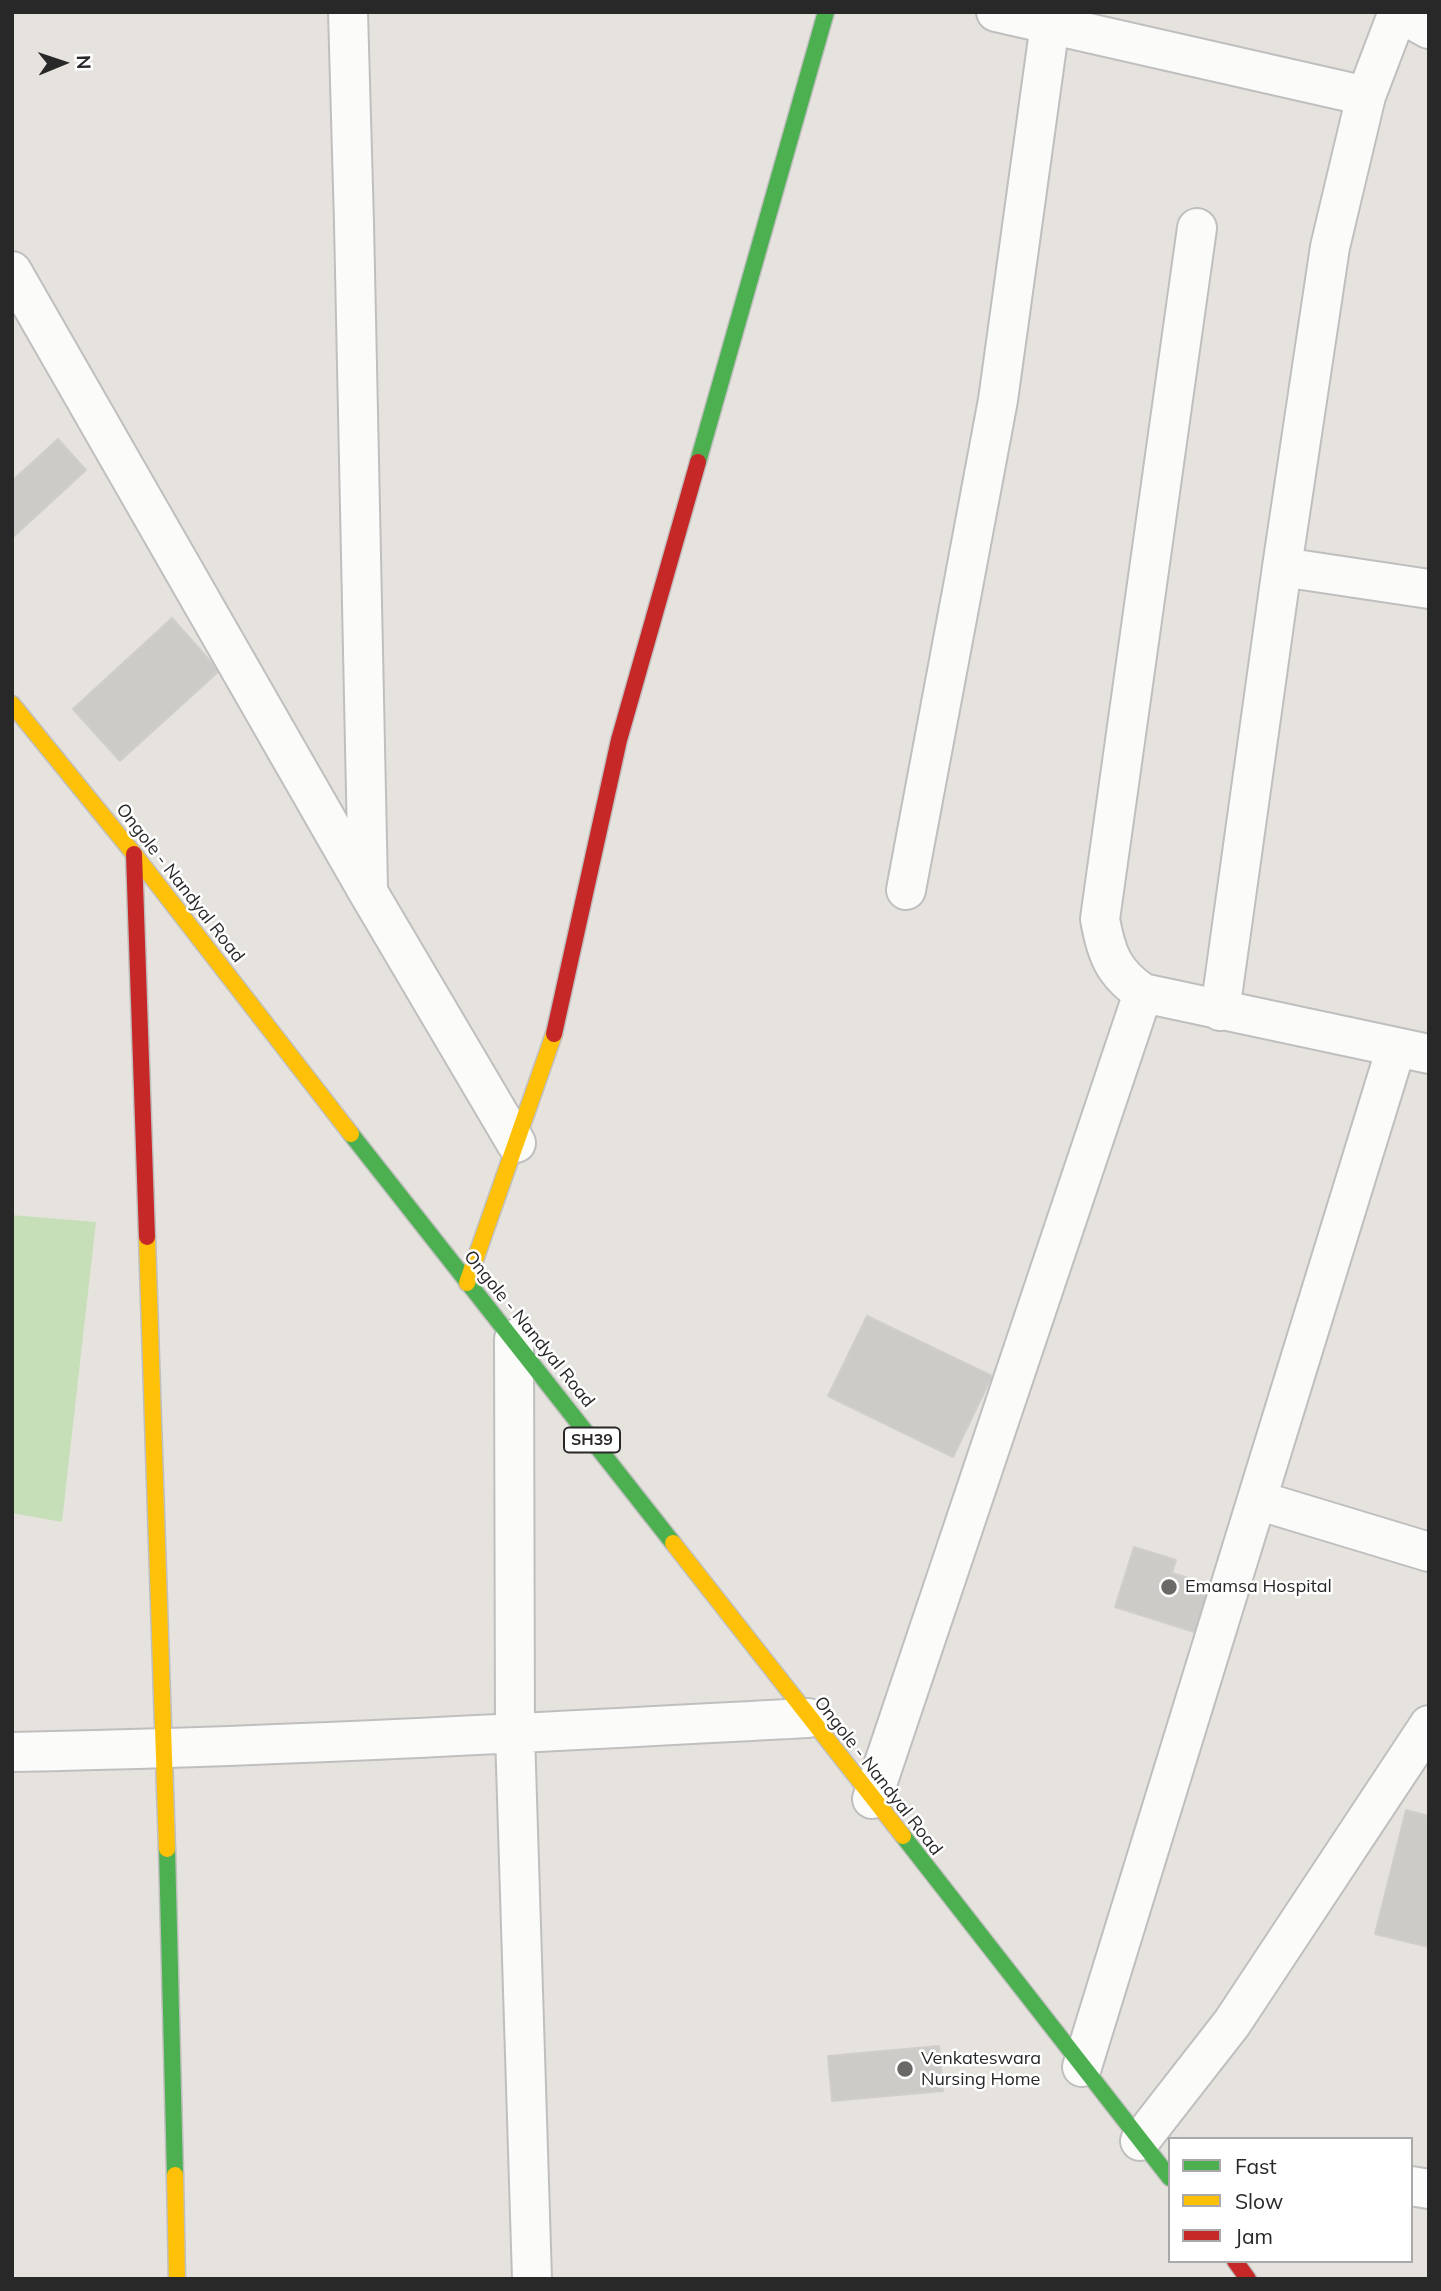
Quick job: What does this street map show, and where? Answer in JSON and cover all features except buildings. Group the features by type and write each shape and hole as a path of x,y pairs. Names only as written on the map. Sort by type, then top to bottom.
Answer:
{"street":[{"path":"348,12 368,892"},
{"path":"467,1283 551,1045 619,740 826,12"},
{"path":"1220,1011 1282,567 1331,247 1366,96 1398,12 1429,29"},
{"path":"1000,13 1366,96"},
{"path":"906,890 998,400 1050,24"},
{"path":"1082,2067 1257,1500 1413,1051 1143,993 1127,982 1105,950 1100,919 1197,228"},
{"path":"12,271 368,892 516,1143"},
{"path":"1282,567 1429,589"},
{"name":"Ongole - Nandyal Road","path":"12,704 134,854 1168,2176"},
{"path":"134,854 165,1749 177,2279"},
{"path":"872,1799 1143,993"},
{"path":"514,1339 515,1734 532,2279"},
{"path":"1257,1500 1429,1552"},
{"path":"12,1752 165,1749 808,1718"},
{"path":"1140,2141 1233,2023 1429,1725"},
{"path":"1236,2263 1248,2279"}],"green space":[{"path":"12,1215 96,1222 62,1522 12,1513"}],"traffic: fast":[{"path":"698,462 826,12"},
{"path":"351,1134 673,1543"},
{"path":"903,1836 1168,2175"},
{"path":"167,1849 175,2175"}],"traffic: slow":[{"path":"12,704 134,854 351,1134"},
{"path":"467,1283 554,1034"},
{"path":"147,1237 167,1849"},
{"path":"673,1543 903,1836"},
{"path":"175,2175 177,2279"}],"traffic: jam":[{"path":"554,1034 619,740 698,462"},
{"path":"134,854 147,1237"},
{"path":"1236,2263 1248,2279"}],"place":[{"name":"Emamsa Hospital","path":"1169,1587"},
{"name":"Venkateswara Nursing Home","path":"905,2069"}]}
